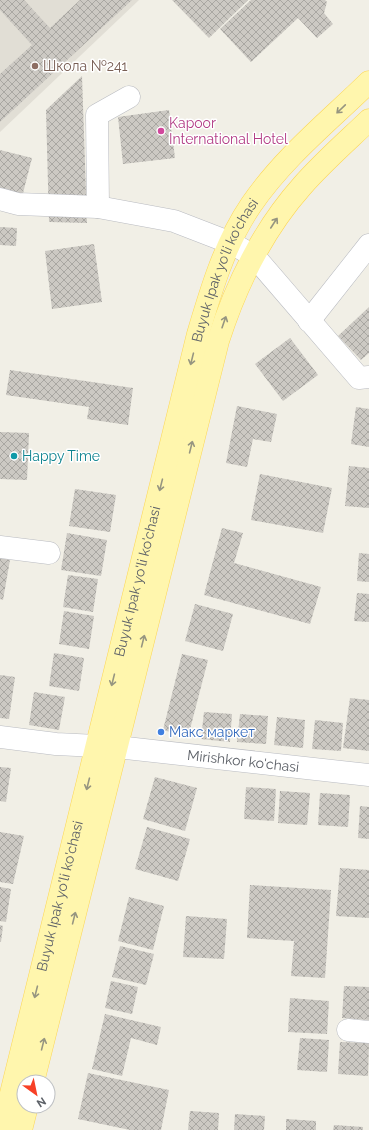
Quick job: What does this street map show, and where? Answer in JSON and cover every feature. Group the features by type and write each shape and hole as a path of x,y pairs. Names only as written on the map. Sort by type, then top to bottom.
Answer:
{"main road":[{"name":"Buyuk Ipak yo'li ko'chasi","path":"35,1074 198,334 212,289 231,243 251,206 276,173 369,82"},
{"name":"Buyuk Ipak yo'li ko'chasi","path":"2,1130 218,341 233,297 254,256 283,209 322,165 369,120"},
{"path":"21,1130 25,1114"}],"street":[{"path":"98,207 97,116 129,97"},
{"path":"0,199 18,204 98,207 174,221 231,243 254,256 309,321 366,379"},
{"path":"309,321 369,245"},
{"path":"0,547 49,553"},
{"name":"Mirishkor ko'chasi","path":"0,737 56,744 107,747 369,775"},
{"path":"348,1030 369,1032"}],"shaded area":[{"name":"Школа №241","path":"0,0 139,0 0,132"}],"building":[{"name":"Школа №241","path":"0,0 24,0 50,28 80,0 132,0 0,122 0,74 32,45 0,10"},
{"path":"172,0 248,0 209,38"},
{"path":"251,0 325,0 327,2 324,13 333,24 317,38 298,18 251,62 220,29"},
{"path":"82,76 87,223 49,222 46,110"},
{"path":"169,110 175,158 123,164 118,117"},
{"path":"0,150 32,158 22,197 0,191"},
{"path":"0,227 17,228 16,246 0,245"},
{"path":"94,244 102,302 52,309 45,251"},
{"path":"369,307 369,353 361,360 338,336"},
{"path":"290,338 318,375 283,401 255,364"},
{"path":"10,370 133,388 128,425 87,419 89,407 6,395"},
{"path":"237,406 277,414 271,442 253,439 247,467 226,463"},
{"path":"356,407 369,409 369,447 351,444"},
{"name":"Happy Time","path":"0,432 29,433 27,480 0,479"},
{"path":"349,466 369,468 369,508 345,506"},
{"path":"260,474 332,488 323,533 251,520"},
{"path":"75,489 116,495 110,532 69,526"},
{"path":"222,528 243,533 234,563 321,587 310,624 204,595"},
{"path":"67,533 107,540 101,576 61,570"},
{"path":"359,553 369,554 369,582 357,581"},
{"path":"0,558 10,560 3,600 0,599"},
{"path":"68,575 98,579 93,612 63,607"},
{"path":"357,593 369,594 369,622 354,621"},
{"path":"195,604 233,614 223,651 185,641"},
{"path":"64,611 94,616 89,649 59,644"},
{"path":"54,653 84,658 79,691 49,686"},
{"path":"182,654 208,660 188,737 163,730"},
{"path":"0,675 15,677 9,719 0,718"},
{"path":"34,692 65,697 59,730 29,725"},
{"path":"350,698 369,700 369,751 343,748"},
{"path":"204,712 232,714 230,742 201,739"},
{"path":"240,714 268,716 266,744 237,742"},
{"path":"277,717 305,720 303,748 274,745"},
{"path":"315,720 343,723 341,751 312,749"},
{"path":"0,767 11,768 6,802 0,801"},
{"path":"155,777 197,788 185,831 143,819"},
{"path":"246,787 276,789 274,821 244,819"},
{"path":"280,791 310,793 307,825 278,823"},
{"path":"320,793 350,795 348,827 318,825"},
{"path":"360,806 369,807 369,839 358,838"},
{"path":"147,827 190,839 178,881 135,869"},
{"path":"0,832 24,836 13,884 0,882"},
{"path":"340,868 369,870 369,918 336,916"},
{"path":"250,885 331,890 325,978 291,976 294,941 247,938"},
{"path":"0,887 11,889 6,922 0,921"},
{"path":"129,897 164,906 153,950 118,941"},
{"path":"186,916 227,919 224,959 183,957"},
{"path":"0,925 3,926 1,942 0,942"},
{"path":"120,946 154,954 146,985 112,977"},
{"path":"111,981 138,987 132,1014 105,1008"},
{"path":"344,986 369,987 369,1020 342,1018"},
{"path":"290,998 329,1001 327,1034 288,1032"},
{"path":"105,1014 161,1027 157,1045 131,1038 122,1076 92,1069"},
{"path":"300,1038 329,1040 327,1072 297,1070"},
{"path":"340,1042 369,1043 368,1076 338,1074"},
{"path":"88,1073 169,1090 161,1130 130,1130 78,1119"},
{"path":"190,1111 219,1113 218,1130 188,1130"},
{"path":"235,1114 265,1116 264,1130 234,1130"},
{"path":"286,1119 316,1121 316,1130 286,1130"},
{"path":"334,1125 363,1127 363,1130 333,1130"}],"place":[{"name":"Школа №241","path":"35,66"},
{"name":"Kapoor International Hotel","path":"161,131"},
{"name":"Happy Time","path":"14,456"},
{"name":"Макс маркет","path":"161,732"}]}
